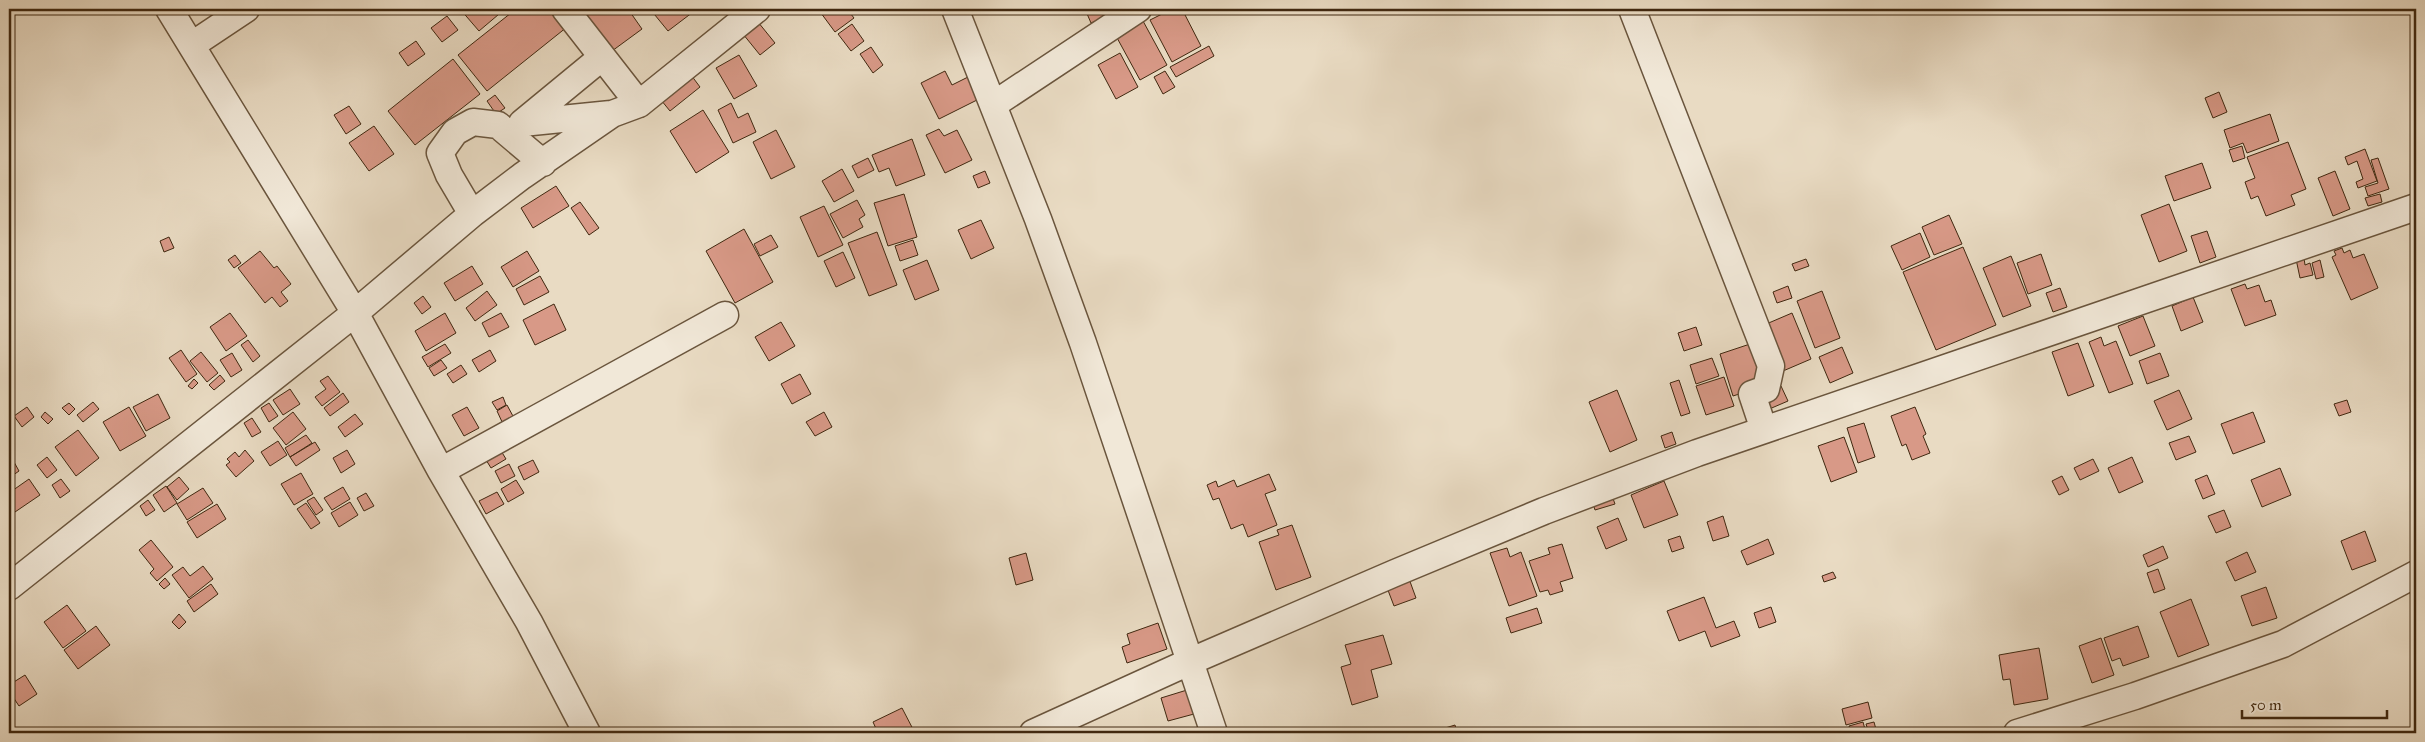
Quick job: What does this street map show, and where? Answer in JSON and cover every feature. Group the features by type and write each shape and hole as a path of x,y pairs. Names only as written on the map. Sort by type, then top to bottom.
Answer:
{"street":[{"path":"169,9 355,313 441,471 528,622 586,733"},
{"path":"192,46 246,9"},
{"path":"565,9 601,58 639,104"},
{"path":"955,9 1038,220 1083,343 1214,733"},
{"path":"1632,9 1771,366 1766,389 1752,394 1764,430"},
{"path":"601,58 522,123 612,114 639,104 751,10"},
{"path":"993,105 1134,10"},
{"path":"9,587 355,313 472,214 522,176 612,114"},
{"path":"472,214 449,175 440,153 455,132 473,122 498,125 543,163"},
{"path":"1033,733 1189,662 1544,511 1697,453 2416,207"},
{"path":"441,471 725,315"},
{"path":"2017,733 2136,696 2283,644 2416,574"}],"building":[{"path":"460,9 505,9 479,31"},
{"path":"516,9 552,9 567,27 487,91 458,55"},
{"path":"588,9 628,9 642,29 612,51 583,12"},
{"path":"650,9 697,9 668,31"},
{"path":"818,9 847,9 854,18 835,32"},
{"path":"902,9 916,9 905,14"},
{"path":"1085,9 1122,9 1091,23"},
{"path":"1172,9 1182,9 1201,46 1172,62 1150,20"},
{"path":"447,16 458,30 442,42 431,28"},
{"path":"1143,21 1167,65 1140,80 1116,36"},
{"path":"758,22 775,43 760,55 743,34"},
{"path":"852,24 864,41 851,51 838,34"},
{"path":"416,41 425,54 408,66 399,53"},
{"path":"1209,46 1214,56 1176,77 1170,67"},
{"path":"871,47 883,65 873,73 860,54"},
{"path":"1120,53 1138,87 1116,99 1098,65"},
{"path":"739,55 757,86 734,99 716,68"},
{"path":"453,59 480,94 415,145 388,111"},
{"path":"945,71 952,85 974,74 985,96 939,119 921,83"},
{"path":"1165,71 1175,87 1163,94 1154,77"},
{"path":"691,75 700,87 670,111 661,100"},
{"path":"2219,92 2227,112 2213,118 2205,98"},
{"path":"495,95 505,108 496,114 487,101"},
{"path":"731,103 738,118 748,113 756,132 733,143 718,110"},
{"path":"349,106 361,124 346,134 334,115"},
{"path":"703,110 729,152 696,173 670,131"},
{"path":"2270,114 2279,141 2247,153 2243,143 2230,148 2224,130"},
{"path":"374,126 394,154 369,171 349,143"},
{"path":"939,129 944,136 957,130 972,160 945,173 926,135"},
{"path":"776,130 795,167 771,179 753,142"},
{"path":"912,139 925,175 896,186 889,168 879,172 872,155"},
{"path":"2288,142 2306,189 2291,195 2295,205 2266,216 2258,196 2251,199 2245,182 2255,178 2247,157"},
{"path":"2242,146 2245,158 2233,162 2229,150"},
{"path":"2365,149 2377,181 2358,188 2356,182 2363,179 2357,161 2348,165 2345,157"},
{"path":"868,158 874,170 858,178 852,166"},
{"path":"2378,158 2389,189 2368,196 2365,187 2378,183 2371,160"},
{"path":"2202,163 2211,188 2174,201 2165,176"},
{"path":"842,169 854,191 834,202 822,181"},
{"path":"985,171 990,183 978,188 973,176"},
{"path":"2335,171 2350,209 2333,216 2318,178"},
{"path":"556,186 569,206 533,228 521,208"},
{"path":"904,194 917,237 888,246 874,203"},
{"path":"2380,194 2382,202 2368,206 2365,198"},
{"path":"857,200 865,215 859,219 863,227 843,238 830,214"},
{"path":"580,202 599,228 589,235 571,208"},
{"path":"2169,204 2187,251 2159,262 2141,215"},
{"path":"824,206 843,245 818,257 800,217"},
{"path":"1949,215 1962,244 1934,255 1922,227"},
{"path":"981,220 994,248 971,259 958,230"},
{"path":"744,229 773,282 735,303 706,251"},
{"path":"2207,231 2216,257 2200,263 2191,236"},
{"path":"877,232 897,285 869,296 848,243"},
{"path":"1920,233 1930,257 1902,270 1891,246"},
{"path":"771,235 778,247 760,256 754,244"},
{"path":"169,237 174,248 164,252 160,241"},
{"path":"913,240 918,255 900,261 895,246"},
{"path":"1963,247 1996,325 1936,350 1903,272"},
{"path":"2342,248 2344,253 2350,250 2353,258 2364,254 2378,288 2351,300 2332,257 2336,255 2334,251"},
{"path":"260,251 274,268 277,266 291,284 281,292 288,301 280,307 272,297 265,303 238,268"},
{"path":"527,251 539,271 513,287 501,267"},
{"path":"843,252 855,278 836,287 824,261"},
{"path":"2041,254 2052,285 2028,294 2017,263"},
{"path":"235,255 241,263 234,268 228,260"},
{"path":"2011,256 2031,306 2003,317 1983,268"},
{"path":"2304,258 2305,265 2310,263 2313,275 2300,278 2296,259"},
{"path":"1806,259 1809,266 1795,271 1792,264"},
{"path":"927,260 939,290 915,300 903,270"},
{"path":"2320,260 2324,277 2316,279 2312,263"},
{"path":"472,266 483,284 455,301 444,283"},
{"path":"540,276 549,292 524,305 516,289"},
{"path":"2245,284 2247,289 2259,285 2265,302 2271,300 2276,315 2245,326 2231,289"},
{"path":"1788,286 1792,298 1777,303 1773,292"},
{"path":"2060,288 2067,307 2053,312 2046,293"},
{"path":"487,291 497,305 475,321 466,308"},
{"path":"1822,291 1840,338 1815,348 1797,301"},
{"path":"423,296 431,307 422,314 414,303"},
{"path":"2193,297 2203,322 2181,331 2172,306"},
{"path":"554,304 566,330 535,345 523,320"},
{"path":"230,313 247,336 226,351 210,327"},
{"path":"445,313 456,333 426,351 415,331"},
{"path":"501,313 509,327 489,337 482,323"},
{"path":"1792,313 1811,359 1783,371 1764,325"},
{"path":"2143,316 2155,346 2130,356 2118,326"},
{"path":"781,322 795,346 769,361 755,337"},
{"path":"1696,327 1702,345 1684,351 1678,333"},
{"path":"2101,337 2104,346 2116,341 2133,384 2109,393 2089,342"},
{"path":"248,340 260,356 253,362 241,345"},
{"path":"2078,343 2094,386 2068,396 2052,352"},
{"path":"445,344 451,353 428,367 422,357"},
{"path":"1750,344 1764,386 1733,396 1720,354"},
{"path":"1842,347 1853,373 1830,383 1819,357"},
{"path":"181,350 197,374 186,382 169,358"},
{"path":"490,350 496,361 479,372 472,360"},
{"path":"201,352 218,373 207,382 190,361"},
{"path":"232,353 242,370 231,377 220,360"},
{"path":"2160,353 2169,376 2147,384 2139,361"},
{"path":"1712,358 1719,376 1696,384 1690,365"},
{"path":"441,360 447,368 434,376 429,368"},
{"path":"461,365 467,374 453,383 447,374"},
{"path":"800,374 811,394 792,404 781,384"},
{"path":"220,375 225,381 214,390 209,385"},
{"path":"328,376 340,392 322,406 315,397 326,389 320,381"},
{"path":"1724,377 1734,406 1706,415 1696,386"},
{"path":"194,379 198,383 192,389 188,386"},
{"path":"1679,380 1690,413 1681,416 1670,383"},
{"path":"1781,386 1788,401 1767,410 1760,395"},
{"path":"290,389 300,404 283,415 273,400"},
{"path":"1617,390 1637,440 1610,452 1589,402"},
{"path":"2179,390 2192,419 2167,430 2154,401"},
{"path":"343,393 349,402 330,416 324,408"},
{"path":"158,394 170,418 146,431 133,407"},
{"path":"503,397 506,405 497,410 492,402"},
{"path":"2347,400 2351,412 2339,416 2334,404"},
{"path":"93,402 99,409 83,422 77,415"},
{"path":"69,403 75,409 69,415 62,408"},
{"path":"269,403 278,416 269,422 261,408"},
{"path":"507,405 514,418 503,424 497,411"},
{"path":"27,407 34,417 22,427 14,416"},
{"path":"129,407 146,436 120,451 103,422"},
{"path":"467,407 479,428 464,436 452,415"},
{"path":"1915,407 1926,434 1923,436 1930,453 1912,460 1906,444 1902,446 1891,416"},
{"path":"45,412 53,419 48,424 41,417"},
{"path":"293,412 306,429 286,445 273,428"},
{"path":"824,412 832,427 815,436 806,422"},
{"path":"2253,412 2265,442 2233,454 2221,424"},
{"path":"355,414 363,424 345,437 338,427"},
{"path":"252,418 261,432 252,437 244,423"},
{"path":"1864,423 1875,457 1858,463 1847,428"},
{"path":"78,430 99,458 76,476 55,447"},
{"path":"1672,432 1676,444 1665,448 1661,436"},
{"path":"306,435 312,443 290,457 285,448"},
{"path":"2189,436 2196,452 2176,460 2169,443"},
{"path":"1844,437 1857,472 1831,482 1818,446"},
{"path":"278,441 287,455 270,466 261,452"},
{"path":"315,442 320,450 296,466 290,457"},
{"path":"498,446 506,459 491,468 483,455"},
{"path":"245,450 254,461 236,477 226,465 230,462 227,459 235,452 239,457"},
{"path":"347,450 355,464 341,473 333,458"},
{"path":"47,457 57,470 47,478 37,465"},
{"path":"2132,457 2143,482 2119,493 2108,468"},
{"path":"2093,459 2099,471 2080,480 2074,468"},
{"path":"533,460 539,472 524,480 518,467"},
{"path":"14,462 19,471 9,478 9,465"},
{"path":"509,464 515,476 501,483 495,471"},
{"path":"2280,468 2291,495 2262,507 2251,480"},
{"path":"301,473 313,494 294,505 281,484"},
{"path":"1269,474 1276,490 1265,494 1277,525 1248,537 1243,524 1231,529 1219,498 1213,500 1207,485 1216,481 1218,487 1234,480 1237,487"},
{"path":"2207,475 2215,494 2203,499 2195,480"},
{"path":"2062,476 2069,490 2059,495 2052,481"},
{"path":"179,477 189,489 177,500 167,487"},
{"path":"29,479 40,495 15,512 9,502 9,493"},
{"path":"61,479 70,491 60,498 52,485"},
{"path":"516,480 524,493 508,502 501,489"},
{"path":"1664,481 1678,515 1644,528 1631,495"},
{"path":"166,486 177,503 164,512 153,495"},
{"path":"343,487 350,499 332,510 324,498"},
{"path":"203,488 213,503 187,520 177,504"},
{"path":"497,492 504,504 486,514 479,501"},
{"path":"366,493 374,506 364,511 357,498"},
{"path":"1611,493 1615,504 1595,510 1592,500"},
{"path":"314,497 323,510 316,515 307,501"},
{"path":"148,500 155,510 146,516 140,506"},
{"path":"350,502 358,515 339,527 331,513"},
{"path":"306,503 320,523 311,529 297,509"},
{"path":"217,504 226,519 197,538 187,522"},
{"path":"2224,510 2231,527 2216,533 2208,516"},
{"path":"1723,516 1729,536 1713,541 1707,522"},
{"path":"1618,518 1627,540 1606,549 1597,527"},
{"path":"1292,525 1311,577 1276,590 1259,542 1279,535 1277,530"},
{"path":"2365,531 2376,561 2352,570 2341,541"},
{"path":"1680,536 1684,548 1672,552 1668,540"},
{"path":"1768,539 1774,554 1747,565 1741,551"},
{"path":"151,540 173,567 157,581 150,573 154,569 139,550"},
{"path":"1562,544 1573,578 1560,582 1563,591 1550,595 1548,590 1540,592 1529,561 1550,554 1548,548"},
{"path":"2163,546 2168,558 2148,567 2143,555"},
{"path":"1507,548 1510,557 1521,552 1537,596 1509,606 1490,553"},
{"path":"2247,552 2256,572 2235,581 2226,562"},
{"path":"1026,553 1033,580 1016,585 1009,558"},
{"path":"203,566 213,579 189,598 172,575 183,567 190,576"},
{"path":"2158,569 2165,589 2154,593 2147,573"},
{"path":"1833,572 1836,578 1824,582 1822,576"},
{"path":"1408,576 1416,598 1394,606 1386,585"},
{"path":"165,578 170,584 164,589 159,584"},
{"path":"211,584 218,594 194,612 187,601"},
{"path":"2266,587 2277,618 2252,626 2241,596"},
{"path":"1704,597 1716,628 1734,621 1740,636 1711,647 1705,631 1679,641 1667,611"},
{"path":"2191,599 2209,645 2178,657 2160,612"},
{"path":"67,605 86,631 63,648 44,622"},
{"path":"1771,607 1776,622 1759,628 1754,613"},
{"path":"1537,608 1542,623 1511,633 1506,618"},
{"path":"179,614 186,622 179,629 172,622"},
{"path":"1158,623 1167,649 1127,663 1122,647 1130,644 1127,634"},
{"path":"96,626 110,645 78,669 64,650"},
{"path":"2138,626 2149,657 2123,666 2120,658 2112,661 2104,638"},
{"path":"1383,635 1392,664 1371,670 1378,697 1352,705 1341,667 1351,664 1345,645"},
{"path":"2101,638 2114,675 2092,683 2079,646"},
{"path":"2039,648 2048,699 2014,705 2010,679 2003,680 1999,655"},
{"path":"25,675 37,694 19,706 9,691 9,685"},
{"path":"1187,690 1194,714 1168,721 1161,698"},
{"path":"1868,702 1872,718 1846,725 1842,709"},
{"path":"902,708 915,733 878,733 873,722"},
{"path":"1863,722 1866,733 1851,733 1849,726"},
{"path":"1874,722 1877,733 1869,733 1866,724"},
{"path":"1455,725 1457,733 1429,733"},
{"path":"1183,728 1185,733 1171,732"}]}
